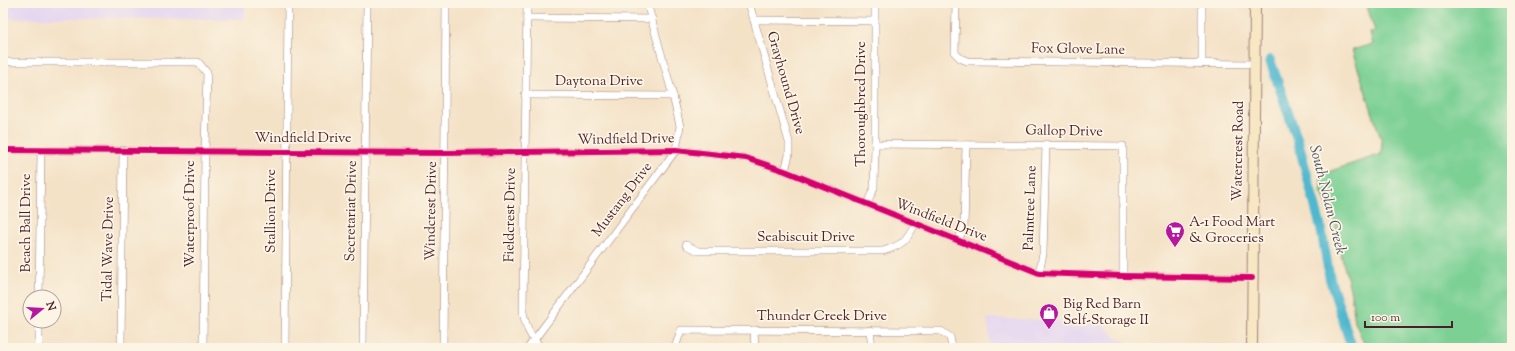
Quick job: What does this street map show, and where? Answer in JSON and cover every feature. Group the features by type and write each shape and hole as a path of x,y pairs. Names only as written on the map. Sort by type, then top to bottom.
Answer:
{"street":[{"name":"Stallion Drive","path":"285,348 288,3"},
{"name":"Secretariat Drive","path":"363,348 367,3"},
{"name":"Windcrest Drive","path":"443,348 446,153 446,3"},
{"name":"Fieldcrest Drive","path":"527,3 523,312 526,326 534,341 542,348"},
{"name":"Mustang Drive","path":"528,348 676,150 680,126 647,3"},
{"name":"Grayhound Drive","path":"749,3 789,142 789,155 785,171"},
{"name":"Thoroughbred Drive","path":"867,204 874,188 875,3"},
{"name":"Fox Glove Lane","path":"956,3 955,53 960,58 967,61 1254,64"},
{"path":"1202,3 1202,64"},
{"name":"Watercrest Road","path":"1252,348 1254,3"},
{"path":"527,18 652,19"},
{"path":"754,20 875,21"},
{"name":"Waterproof Drive","path":"3,62 198,62 207,72 204,348"},
{"name":"Daytona Drive","path":"525,95 673,96"},
{"name":"Gallop Drive","path":"875,144 1046,144 1123,146 1123,276"},
{"name":"Palmtree Lane","path":"1039,273 1043,254 1046,144"},
{"path":"958,240 964,228 966,145"},
{"name":"Windfield Drive","path":"3,150 525,153 676,150 746,158 785,171 1039,273 1252,278"},
{"name":"Beach Ball Drive","path":"39,289 41,150"},
{"name":"Tidal Wave Drive","path":"121,348 123,150"},
{"name":"Seabiscuit Drive","path":"686,245 698,251 883,251 894,248 906,240 915,224"},
{"path":"39,329 39,348"},
{"name":"Thunder Creek Drive","path":"675,348 681,330 940,331 950,337 952,348"},
{"path":"754,330 754,348"},
{"path":"870,330 872,348"}],"shaded area":[{"path":"3,3 245,3 245,19 3,18"},
{"name":"Big Red Barn Self-Storage II","path":"987,318 1101,322 1117,338 1135,348 991,348"}],"green space":[{"path":"1366,3 1512,3 1512,348 1366,348 1355,322 1351,293 1336,235 1336,223 1321,191 1321,176 1325,173 1381,154 1382,142 1352,50 1373,44 1370,33 1375,31"}],"waterway":[{"name":"South Nolan Creek","path":"1270,60 1298,141 1321,228 1330,279 1352,348"}],"cycle path":[{"path":"3,150 445,153 676,150 746,158 785,171 1039,273 1252,278"}],"place":[{"name":"A-1 Food Mart & Groceries","path":"1175,248"},
{"name":"Big Red Barn Self-Storage II","path":"1049,330"}]}
